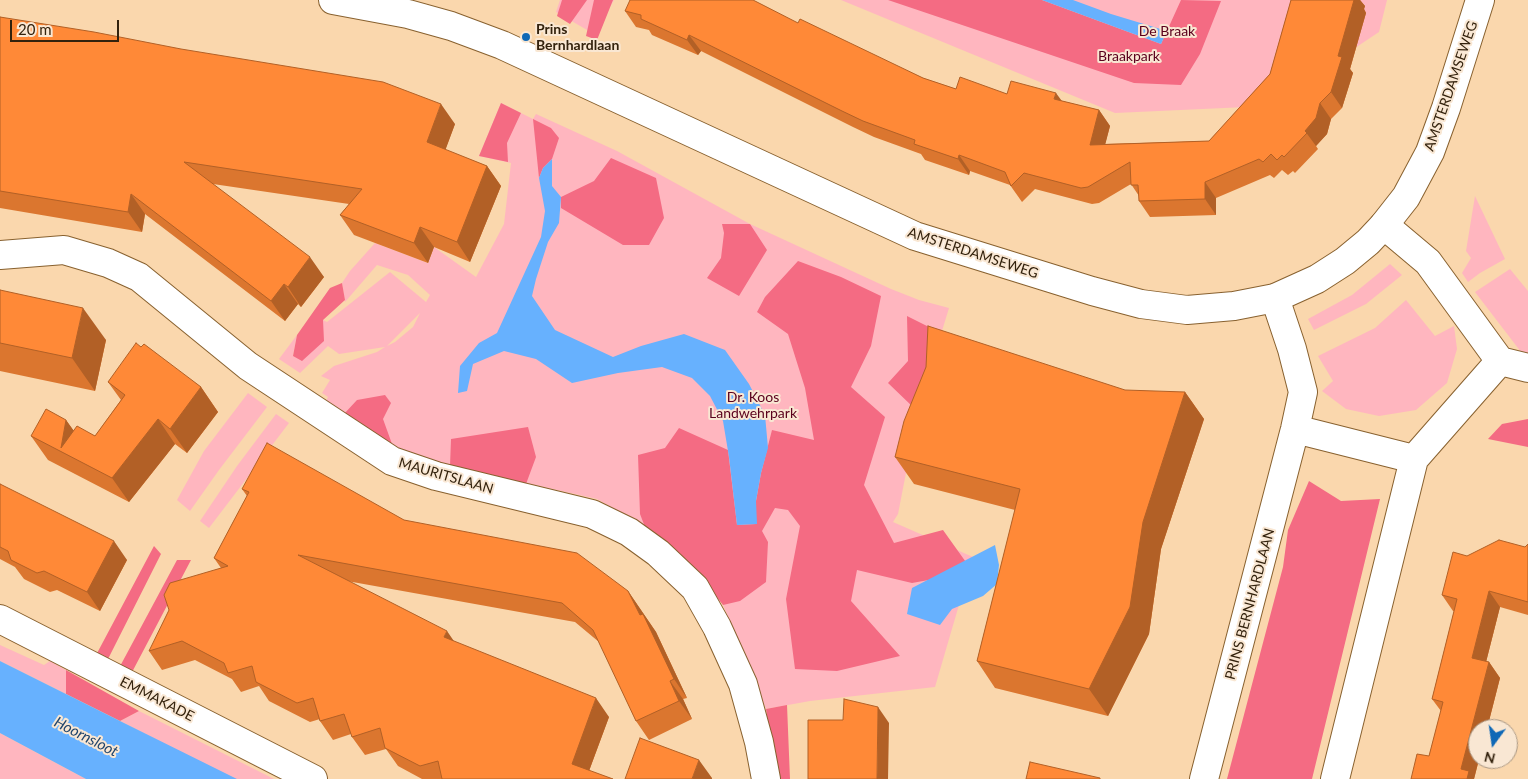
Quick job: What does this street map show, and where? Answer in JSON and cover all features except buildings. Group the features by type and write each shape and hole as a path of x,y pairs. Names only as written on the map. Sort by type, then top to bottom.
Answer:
{"street":[{"name":"AMSTERDAMSEWEG","path":"333,0 408,14 451,26 502,45 915,236 1092,291 1141,304 1187,310 1234,306 1275,298 1317,279 1368,242 1406,197 1430,152 1480,0"},
{"path":"1384,225 1428,262 1500,361 1528,368"},
{"name":"MAURITSLAAN","path":"0,255 64,250 108,263 139,277 248,366 392,461 436,476 592,514 628,532 658,554 695,588 717,627 743,684 759,742 766,779"},
{"name":"PRINS BERNHARDLAAN","path":"1204,779 1303,392 1292,349 1275,298"},
{"path":"1335,779 1414,459 1500,361"},
{"path":"1295,429 1414,459"},
{"name":"EMMAKADE","path":"0,619 313,779"}],"green space":[{"path":"560,0 614,0 594,34 556,12"},
{"path":"562,0 587,0 570,24 557,16"},
{"path":"594,0 613,0 597,40 586,36"},
{"name":"Braakpark","path":"841,0 1387,0 1379,32 1268,106 1115,113"},
{"name":"De Braak","path":"888,0 1042,0 1161,44 1181,0 1221,1 1200,54 1181,85 1134,83"},
{"name":"Dr. Koos Landwehrpark","path":"501,103 533,119 536,114 617,151 750,224 891,289 919,300 949,308 919,406 898,514 893,522 973,557 935,687 810,701 766,709 723,605 690,563 644,526 597,499 450,466 400,449 325,403 328,397 322,393 330,380 321,376 334,366 377,352 385,347 339,354 328,346 300,373 279,359 297,335 293,356 323,320 327,322 390,272 426,302 430,295 408,275 377,265 345,302 342,283 375,243 428,263 434,247 476,277 504,224 511,163 479,156","holes":["420,313 413,327 395,342 387,346"]},
{"path":"501,103 521,113 507,143 508,162 479,156"},
{"path":"533,119 551,128 559,138 552,159 543,168 539,178"},
{"path":"611,158 656,178 664,218 649,245 623,245 561,208 561,197 594,181"},
{"path":"1475,196 1505,259 1468,282 1462,273 1471,258 1466,251"},
{"path":"722,224 750,224 767,250 739,296 707,278 721,258 724,233"},
{"path":"798,261 841,277 881,296 871,346 851,387 885,417 864,485 894,543 943,530 973,572 912,583 857,570 851,601 900,656 837,671 795,669 786,599 800,526 788,510 775,508 762,531 768,542 766,582 740,601 723,605 690,563 645,527 640,514 638,455 665,448 679,428 728,450 737,525 756,524 756,501 772,430 814,440 805,388 788,334 757,312 765,297"},
{"path":"1390,264 1402,275 1366,304 1314,330 1308,319 1352,295"},
{"path":"1510,269 1528,291 1528,354 1521,352 1475,292"},
{"path":"342,283 345,300 323,320 324,341 302,361 293,356 297,335 330,288"},
{"path":"1406,300 1435,336 1454,326 1457,349 1447,383 1416,410 1379,416 1346,409 1322,391 1333,381 1318,356 1375,328"},
{"path":"907,316 931,328 932,355 913,407 888,383 908,361"},
{"path":"248,393 267,407 190,511 177,500 204,451"},
{"path":"385,395 391,403 383,419 392,444 344,414 357,400"},
{"path":"276,414 289,423 209,528 200,521 237,466"},
{"path":"1528,419 1528,447 1488,439 1502,424"},
{"path":"528,427 536,457 526,484 450,466 451,439"},
{"path":"1309,481 1341,501 1380,499 1312,779 1227,779 1283,567 1288,530"},
{"path":"154,546 161,554 106,663 95,657"},
{"path":"177,560 191,560 130,676 118,670"},
{"path":"0,645 44,665 50,661 66,670 66,694 0,661"},
{"path":"66,670 139,711 120,721 66,694"},
{"path":"787,705 790,779 775,779 766,709"},
{"path":"139,711 274,779 233,779 120,721"},
{"path":"0,733 86,779 0,779"}],"water":[{"path":"1042,0 1073,0 1167,31 1161,44"},
{"path":"552,159 552,186 561,197 559,223 548,242 532,296 555,330 613,357 641,346 684,334 725,350 749,384 765,415 768,448 756,501 757,524 737,525 723,421 710,396 692,378 662,367 618,373 572,383 536,359 504,351 473,364 467,391 458,393 460,366 479,343 497,333 541,237 545,211 539,178 543,168"},
{"path":"995,545 999,565 997,584 983,596 952,609 940,625 907,614 912,588"},
{"name":"Hoornsloot","path":"0,661 237,779 86,779 0,733"}],"place":[{"name":"Prins Bernhardlaan","path":"526,37"}]}
